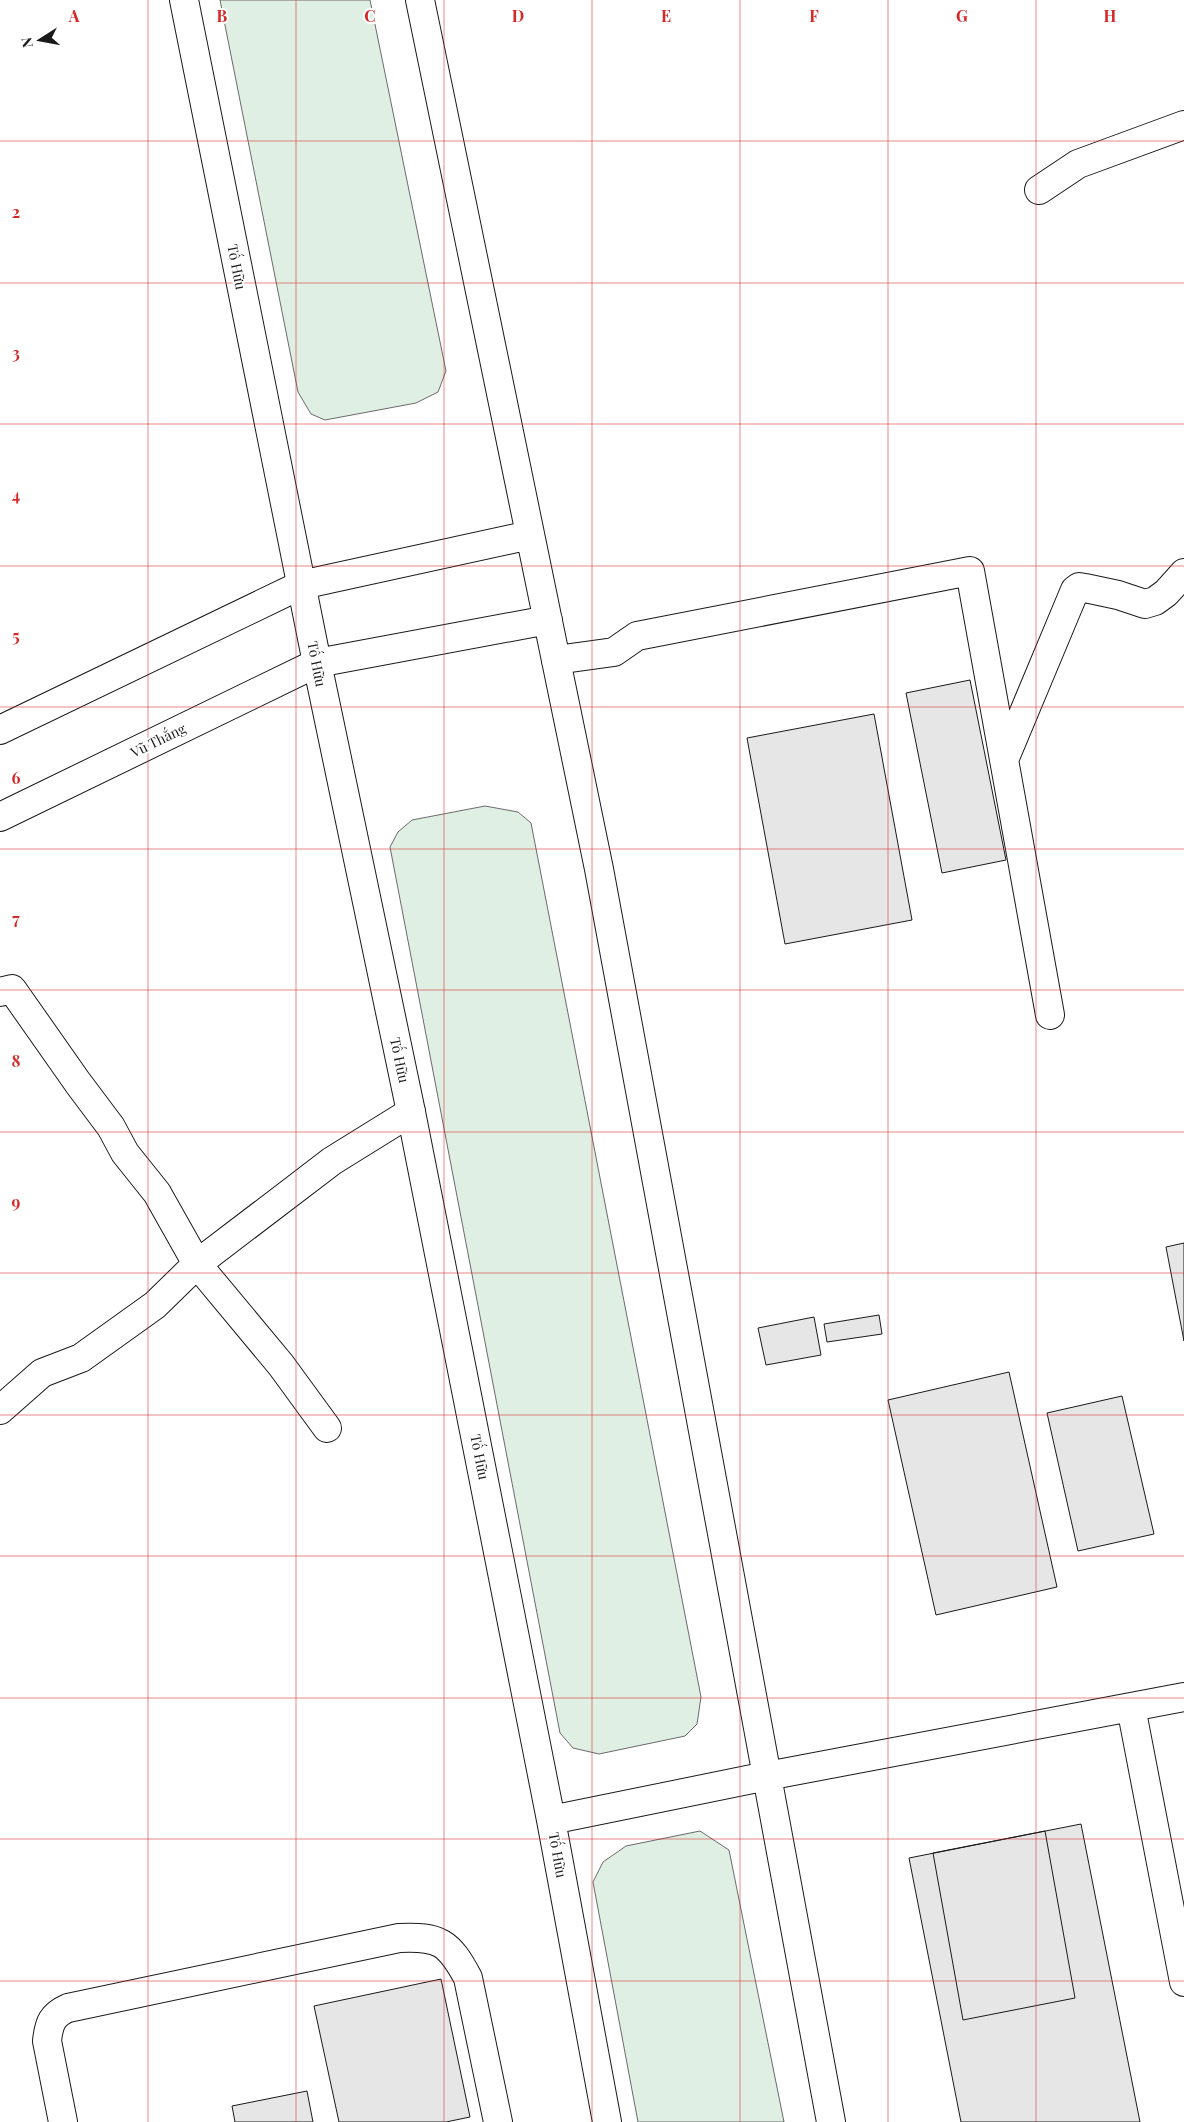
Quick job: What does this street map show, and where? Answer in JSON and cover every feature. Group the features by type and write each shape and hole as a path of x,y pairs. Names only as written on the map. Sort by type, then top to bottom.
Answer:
{"main road":[{"name":"Tố Hữu","path":"184,0 317,663 411,1112 551,1820 607,2122"},
{"path":"420,0 600,879 831,2122"},
{"path":"1039,190 1078,164 1184,125"},
{"path":"0,730 302,585 530,536"},
{"path":"556,660 614,652 637,636 970,571 1050,1015"},
{"path":"1004,760 1074,590 1079,587 1085,588 1118,595 1145,604 1154,601 1166,593 1184,573"},
{"name":"Vũ Thắng","path":"0,817 317,663 548,620"},
{"path":"0,992 12,989 111,1127 125,1153 157,1193 197,1264 280,1365 327,1428"},
{"path":"0,1410 42,1373 81,1358 155,1305 197,1264 332,1161 411,1112"},
{"path":"551,1820 767,1776 1184,1696"},
{"path":"1130,1707 1184,1982"},
{"path":"63,2122 47,2041 48,2028 52,2019 58,2013 68,2008 389,1940 419,1937 438,1941 456,1956 468,1978 498,2122"}],"green space":[{"path":"220,0 370,0 446,371 438,392 416,403 325,420 311,414 298,392"},
{"path":"485,806 518,812 531,823 701,1697 697,1724 685,1736 599,1754 573,1748 560,1733 390,847 398,832 412,820"},
{"path":"700,1831 729,1850 784,2122 638,2122 593,1882 603,1862 626,1846"}],"building":[{"path":"970,680 1006,860 942,873 906,693"},
{"path":"874,714 912,920 785,944 747,738"},
{"path":"1184,1243 1184,1341 1166,1247"},
{"path":"879,1315 882,1334 827,1342 824,1324"},
{"path":"814,1317 821,1355 766,1365 758,1328"},
{"path":"1009,1372 1057,1587 936,1615 888,1400"},
{"path":"1122,1396 1154,1534 1078,1551 1047,1413"},
{"path":"1081,1824 1140,2122 961,2122 909,1858"},
{"path":"1045,1831 1075,1998 963,2020 933,1853"},
{"path":"441,1979 470,2117 446,2122 339,2122 314,2006"},
{"path":"307,2091 313,2122 235,2122 232,2106"}]}
